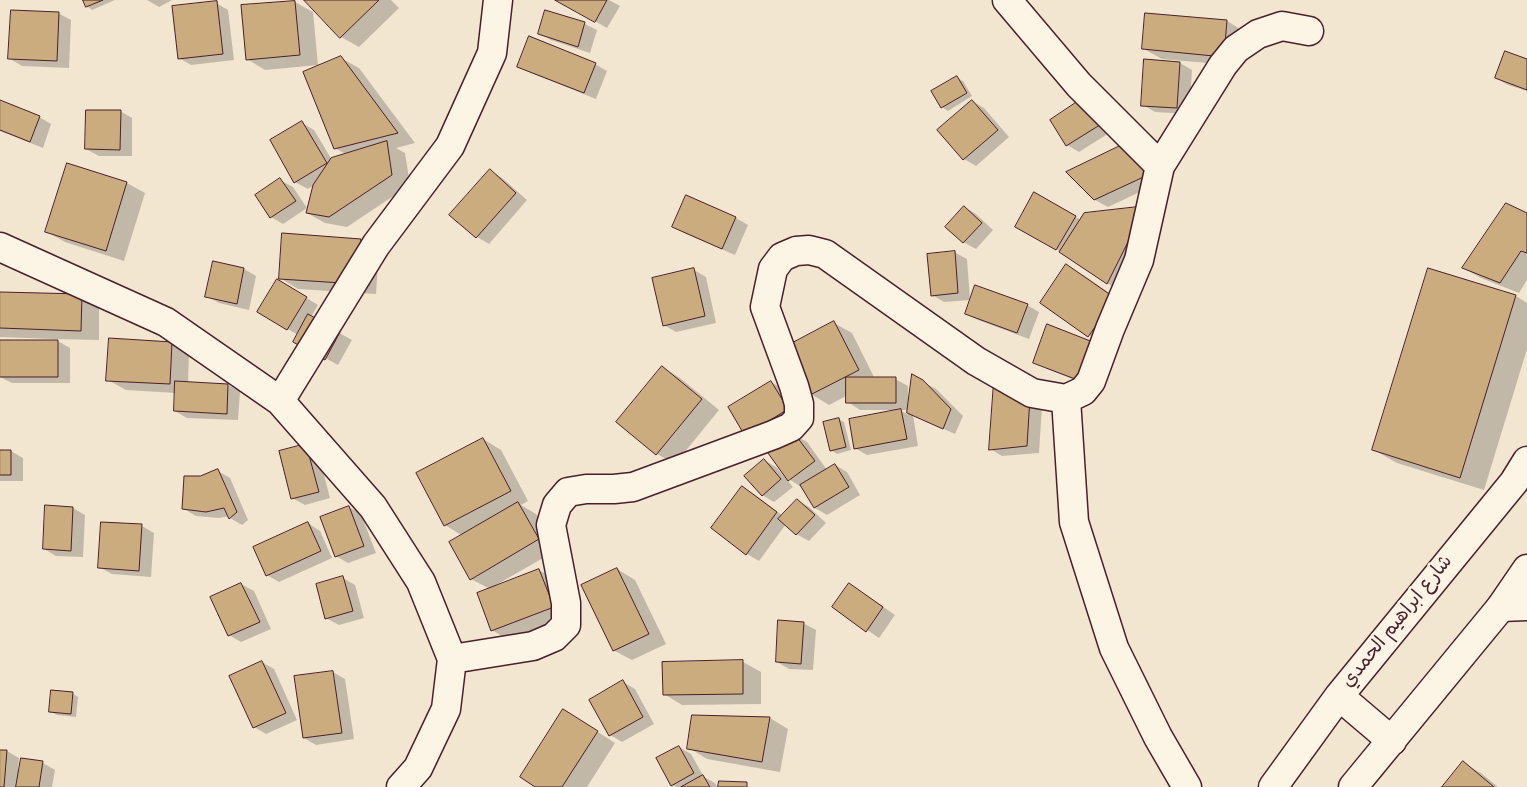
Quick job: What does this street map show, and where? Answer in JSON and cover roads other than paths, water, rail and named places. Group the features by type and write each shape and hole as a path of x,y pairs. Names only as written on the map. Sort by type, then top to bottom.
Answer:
{"street":[{"path":"280,401 376,244 450,146 492,53 498,0"},
{"path":"1007,0 1079,85 1160,166"},
{"path":"452,659 533,646 554,637 566,625 566,603 551,525 557,505 568,492 586,489 633,487 782,431 791,427 799,418 799,404 794,386 765,307 773,269 782,257 796,251 809,250 825,254 976,361 1032,393 1066,399 1083,391 1091,381 1110,329 1139,260 1160,166 1223,65 1236,49 1258,34 1282,26 1309,31"},
{"path":"0,247 166,322 280,401 373,507 421,582 452,659 446,709 418,768 401,787"},
{"path":"1066,399 1074,522 1114,648 1158,737 1187,787"},
{"name":"شارع ابراهيم الحمدي","path":"1273,787 1340,696 1514,482 1527,461"},
{"path":"1353,787 1392,741 1514,607 1527,569"},
{"path":"1340,696 1392,741"}]}
